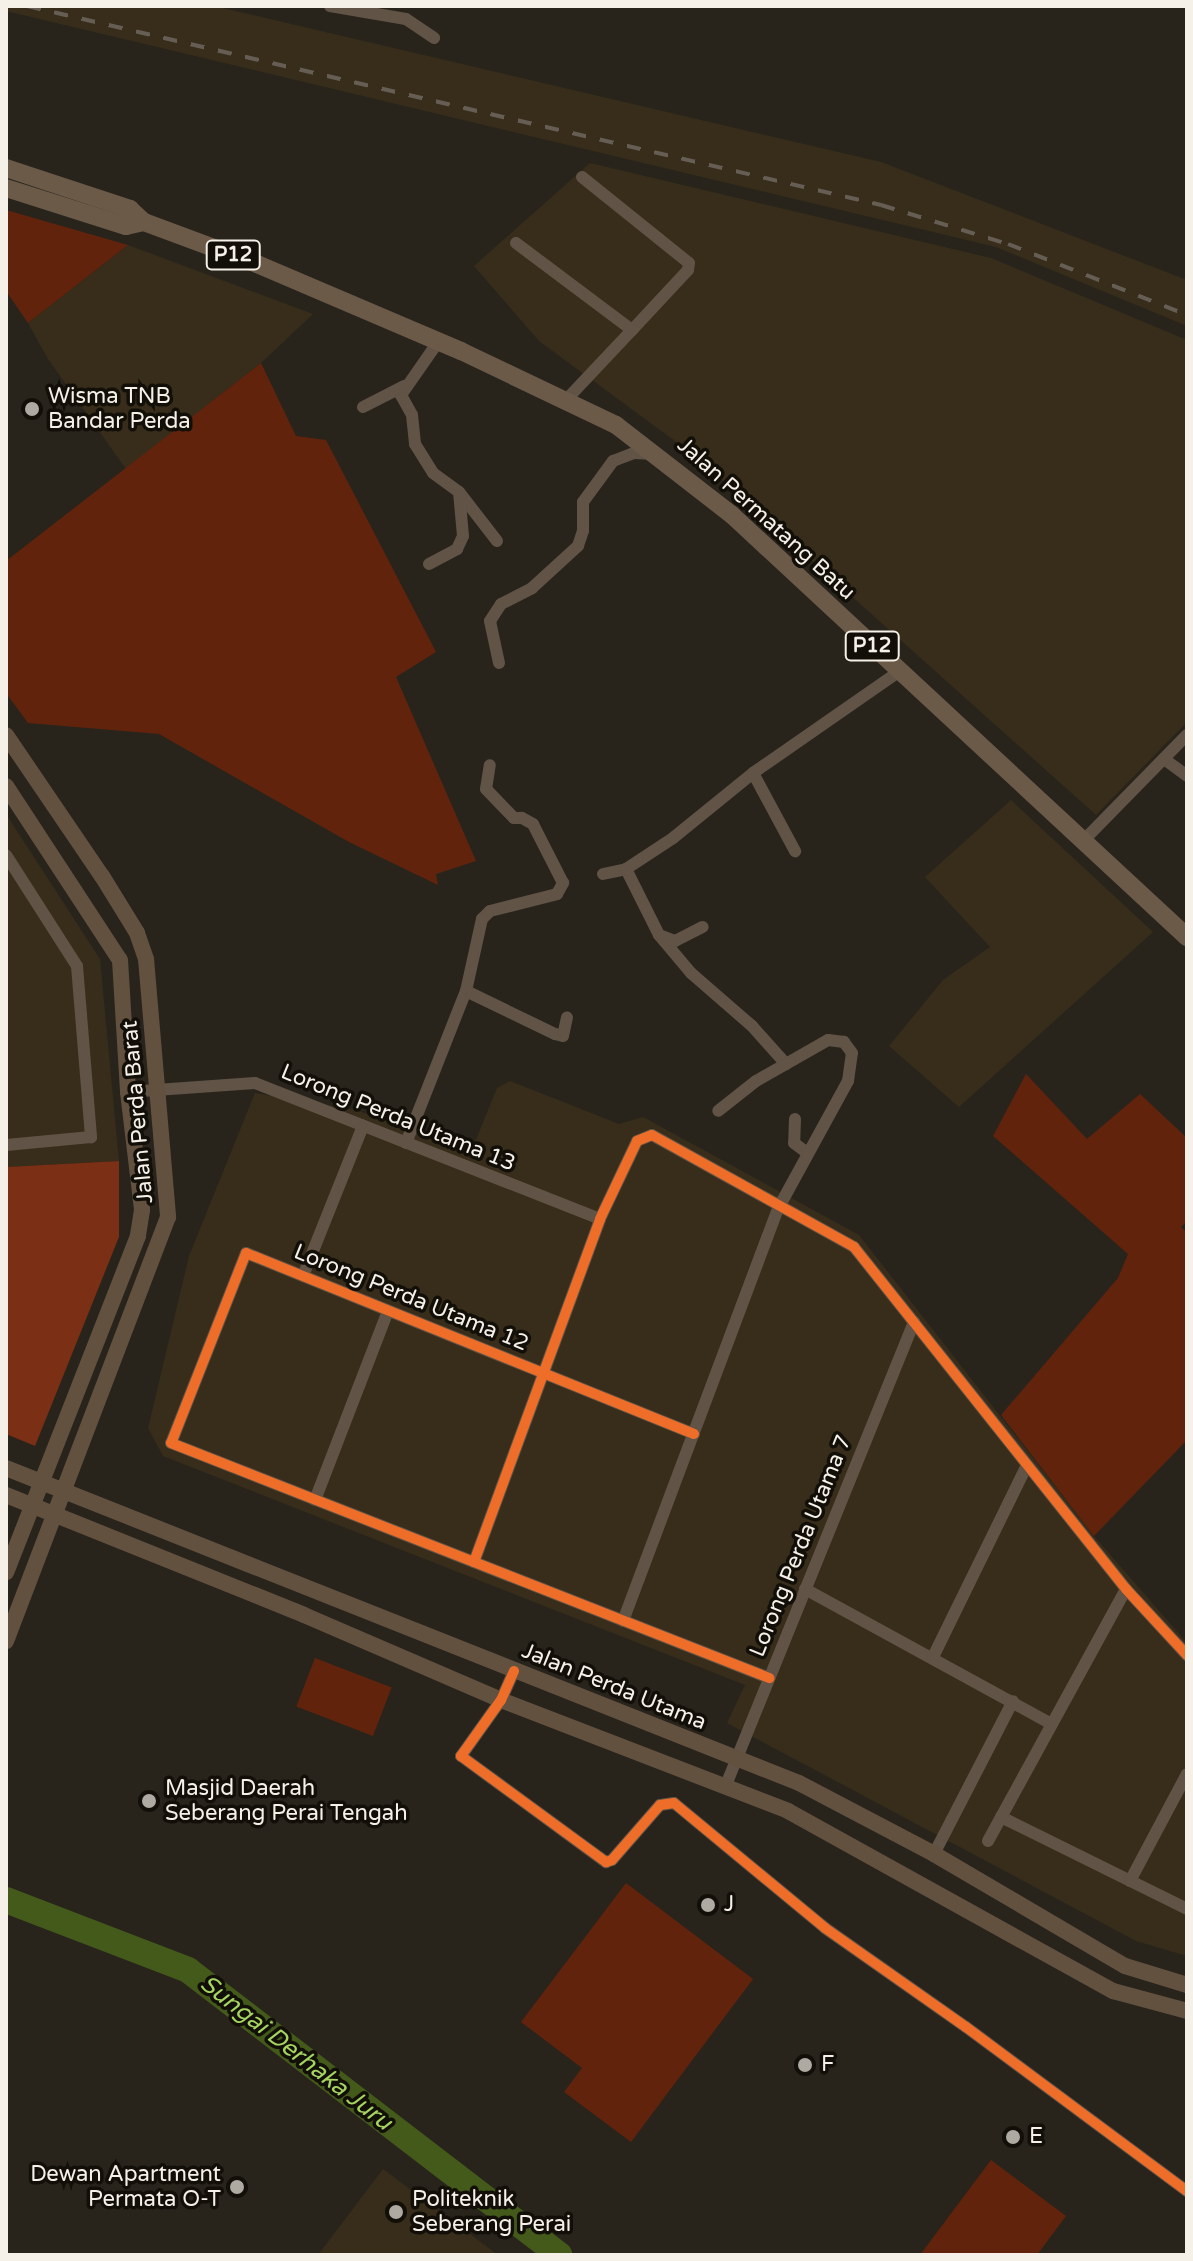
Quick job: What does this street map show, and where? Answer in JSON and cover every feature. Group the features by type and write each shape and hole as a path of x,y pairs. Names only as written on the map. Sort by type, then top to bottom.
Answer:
{"main road":[{"name":"Jalan Permatang Batu","path":"6,168 130,209 144,222 257,264 567,399 616,425 732,515 1187,937"},
{"name":"Jalan Permatang Batu","path":"9,191 126,226 144,222"}],"street":[{"path":"330,6 406,19 434,38"},
{"path":"567,399 688,270 689,263 582,177"},
{"path":"516,243 632,330"},
{"path":"438,342 404,386 401,395 412,415 420,454 433,473 459,492 497,541"},
{"path":"363,407 404,386"},
{"path":"499,663 490,621 501,604 532,588 578,546 583,531 583,502 613,461 634,453 657,454"},
{"path":"429,564 457,549 463,536 459,492"},
{"path":"603,874 626,869 673,838 753,773 900,671"},
{"name":"Jalan Perda Barat","path":"6,735 123,910 137,933 146,959 168,1217 66,1491 6,1641"},
{"path":"1084,840 1187,735"},
{"path":"1164,759 1187,776"},
{"path":"406,1143 466,991 482,919 490,911 557,894 563,883 533,824 522,818 514,818 486,789 490,765"},
{"path":"753,773 795,851"},
{"name":"Jalan Perda Barat","path":"6,786 99,923 120,960 128,1092 142,1210 138,1236 6,1572"},
{"path":"6,855 77,966 91,1137 6,1145"},
{"path":"626,869 659,935 691,973 752,1026 786,1064"},
{"path":"99,923 123,910"},
{"path":"659,935 675,941 703,927"},
{"path":"466,991 555,1034 563,1036 568,1027 567,1017"},
{"path":"623,1621 779,1207 806,1152 848,1081 852,1053 844,1042 828,1040 786,1064 718,1111"},
{"name":"Lorong Perda Utama 13","path":"128,1092 255,1083 600,1219"},
{"path":"795,1119 794,1143 806,1152"},
{"path":"303,1276 363,1126"},
{"path":"474,1562 541,1372 600,1219 637,1141 652,1135 854,1247 1126,1589 1187,1655"},
{"name":"Lorong Perda Utama 12","path":"315,1500 171,1443 246,1253 694,1434"},
{"path":"388,1311 315,1500 769,1678"},
{"name":"Lorong Perda Utama 7","path":"726,1785 914,1322"},
{"path":"933,1657 1027,1465"},
{"name":"Jalan Perda Utama","path":"6,1468 812,1789 934,1854 1125,1966 1187,1985"},
{"path":"6,1495 304,1615 501,1700 788,1811 1113,1991 1187,2011"},
{"path":"805,1589 1052,1724"},
{"path":"988,1841 1126,1589"},
{"path":"514,1671 501,1700 461,1756 600,1859 612,1860 660,1805 674,1803 834,1935 966,2027 1187,2191"},
{"path":"934,1854 1013,1701"},
{"path":"1130,1881 1187,1774"},
{"path":"1001,1817 1187,1909"}],"shaded area":[{"path":"6,6 214,6 881,162 1187,280 1187,326 996,247 6,11"},
{"path":"590,163 991,258 1187,340 1187,722 1096,815 694,455 539,341 474,266"},
{"path":"6,210 128,245 28,323 6,291"},
{"path":"128,245 313,314 261,363 126,469 48,359 28,323"},
{"path":"261,363 296,436 326,440 436,652 396,677 476,861 436,874 438,885 349,842 159,734 28,723 6,693 6,561"},
{"path":"1011,800 1153,932 959,1107 889,1046 943,980 990,947 925,877"},
{"path":"6,814 100,959 119,1161 6,1167"},
{"path":"1026,1074 1087,1139 1140,1094 1187,1138 1187,1221 1181,1227 1187,1233 1187,1440 1094,1536 1001,1415 1118,1278 1128,1254 993,1136"},
{"path":"510,1081 619,1124 643,1117 859,1235 1094,1536 1187,1643 1187,1956 1136,1941 727,1723 745,1685 163,1456 148,1428 189,1256 255,1093 356,1110 471,1152 497,1088"},
{"path":"119,1161 119,1237 35,1446 6,1434 6,1167"},
{"path":"315,1658 392,1687 373,1736 296,1707"},
{"path":"626,1883 753,1979 631,2142 564,2092 582,2068 521,2022"},
{"path":"991,2160 1066,2216 1037,2255 920,2255"},
{"name":"Politeknik Seberang Perai","path":"383,2169 498,2255 318,2255"}],"waterway":[{"name":"Sungai Derhaka Juru","path":"6,1900 188,1970 559,2255"}],"railway":[{"path":"27,6 881,205 1008,244 1187,315"}],"cycle path":[{"path":"474,1562 600,1219 637,1141 652,1135 854,1247 1126,1589 1187,1655"},
{"path":"694,1434 246,1253 171,1443 769,1678"},
{"path":"514,1671 501,1700 461,1756 606,1862 612,1860 660,1805 674,1803 825,1928 966,2027 1187,2191"}],"place":[{"name":"Wisma TNB Bandar Perda","path":"32,409"},
{"name":"Masjid Daerah Seberang Perai Tengah","path":"149,1801"},
{"name":"J","path":"708,1905"},
{"name":"F","path":"805,2065"},
{"name":"E","path":"1013,2137"},
{"name":"Dewan Apartment Permata O-T","path":"237,2187"},
{"name":"Politeknik Seberang Perai","path":"396,2212"}]}
